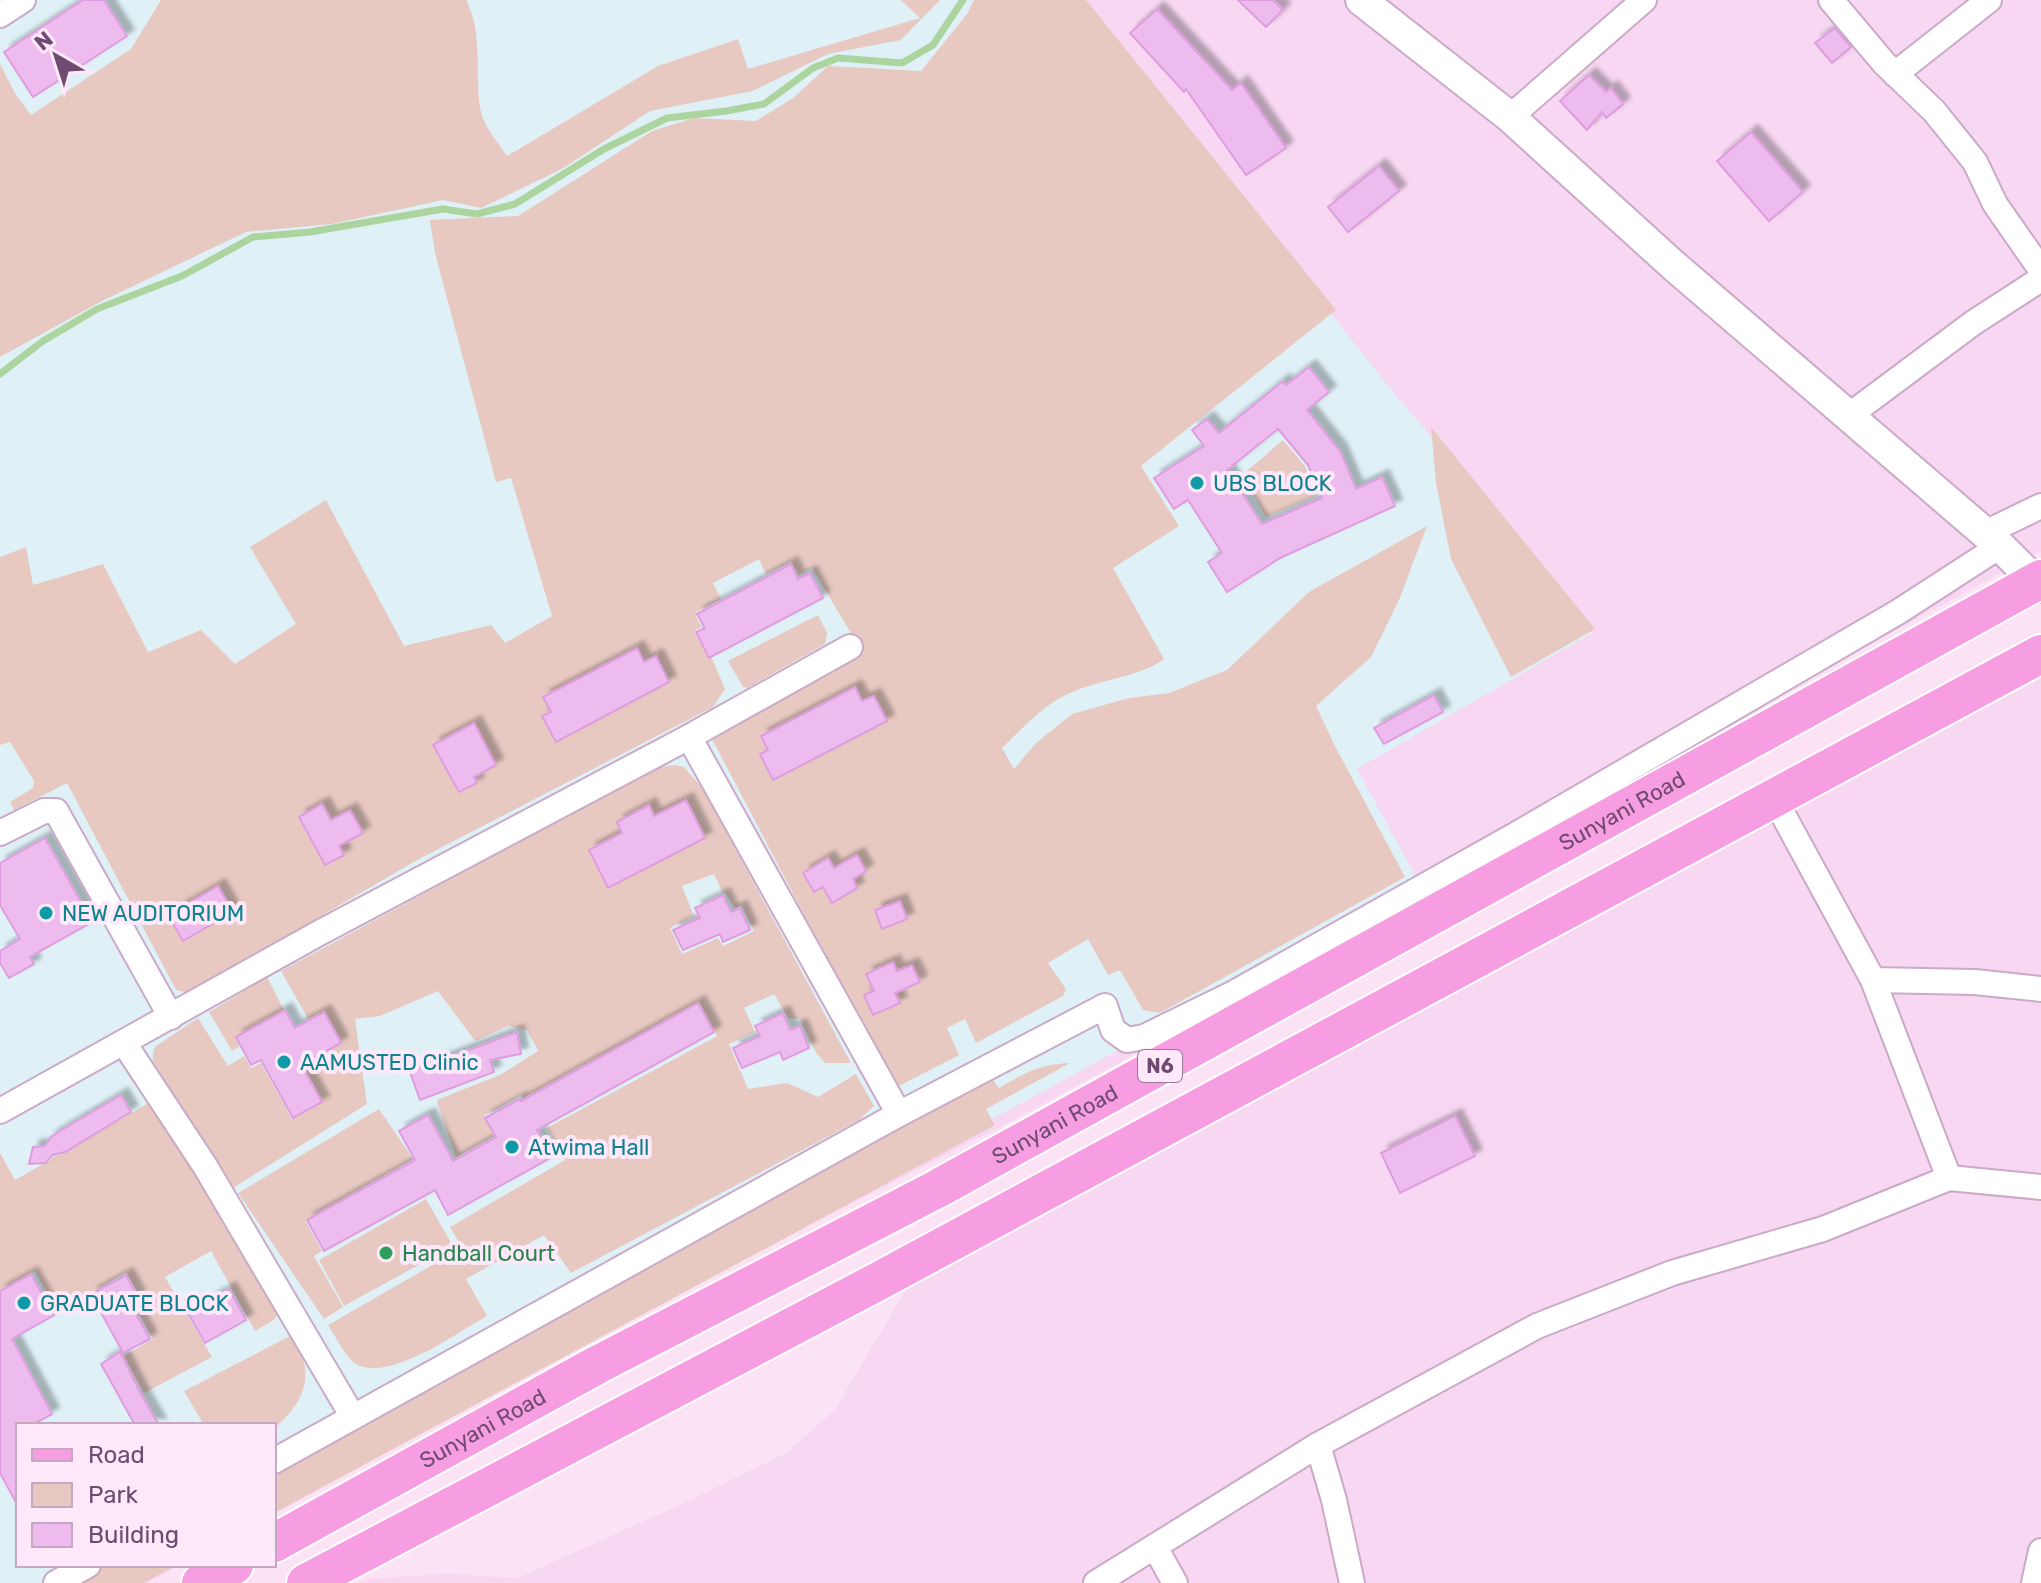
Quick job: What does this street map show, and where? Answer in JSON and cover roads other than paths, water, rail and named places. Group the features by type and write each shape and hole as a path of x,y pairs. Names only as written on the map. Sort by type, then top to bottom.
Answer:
{"main road":[{"name":"Sunyani Road","path":"280,1540 597,1365 951,1182 2039,583"},
{"name":"N6","path":"306,1583 875,1283 2041,654"},
{"path":"280,1540 358,1554"},
{"path":"201,1583 230,1567"}],"street":[{"path":"0,15 23,0"},
{"path":"1361,0 1510,117 1673,265 2039,583"},
{"path":"1510,117 1644,0"},
{"path":"1831,0 1895,74 1934,111 1975,162 1995,204 2041,270"},
{"path":"1895,74 1989,0"},
{"path":"1847,417 1973,323 2041,279"},
{"path":"276,1460 899,1114 1105,1006 1113,1030 1127,1040 1144,1037 1234,993 1517,834 1871,628 2041,506"},
{"path":"0,1111 321,932 689,737 850,647"},
{"path":"689,737 899,1114"},
{"path":"1774,798 1873,980 1949,1178"},
{"path":"0,833 44,811 56,811 171,1017"},
{"path":"1873,980 1975,982 2041,989"},
{"path":"124,1043 205,1166 353,1417"},
{"path":"1096,1583 1318,1445 1537,1326 1672,1273 1823,1229 1949,1178 2041,1187"},
{"path":"1318,1445 1352,1583"},
{"path":"1155,1547 1175,1583"},
{"path":"2034,1583 2041,1551"},
{"path":"56,1583 84,1567"}],"waterway":[{"path":"0,374 43,341 97,309 182,276 253,237 310,232 443,209 477,214 515,204 604,149 667,118 764,104 813,68 838,58 902,63 933,45 963,0"}],"place":[{"name":"UBS BLOCK","path":"1197,483"},
{"name":"NEW AUDITORIUM","path":"46,913"},
{"name":"AAMUSTED Clinic","path":"284,1062"},
{"name":"Atwima Hall","path":"512,1147"},
{"name":"Handball Court","path":"386,1253"},
{"name":"GRADUATE BLOCK","path":"24,1303"}]}
